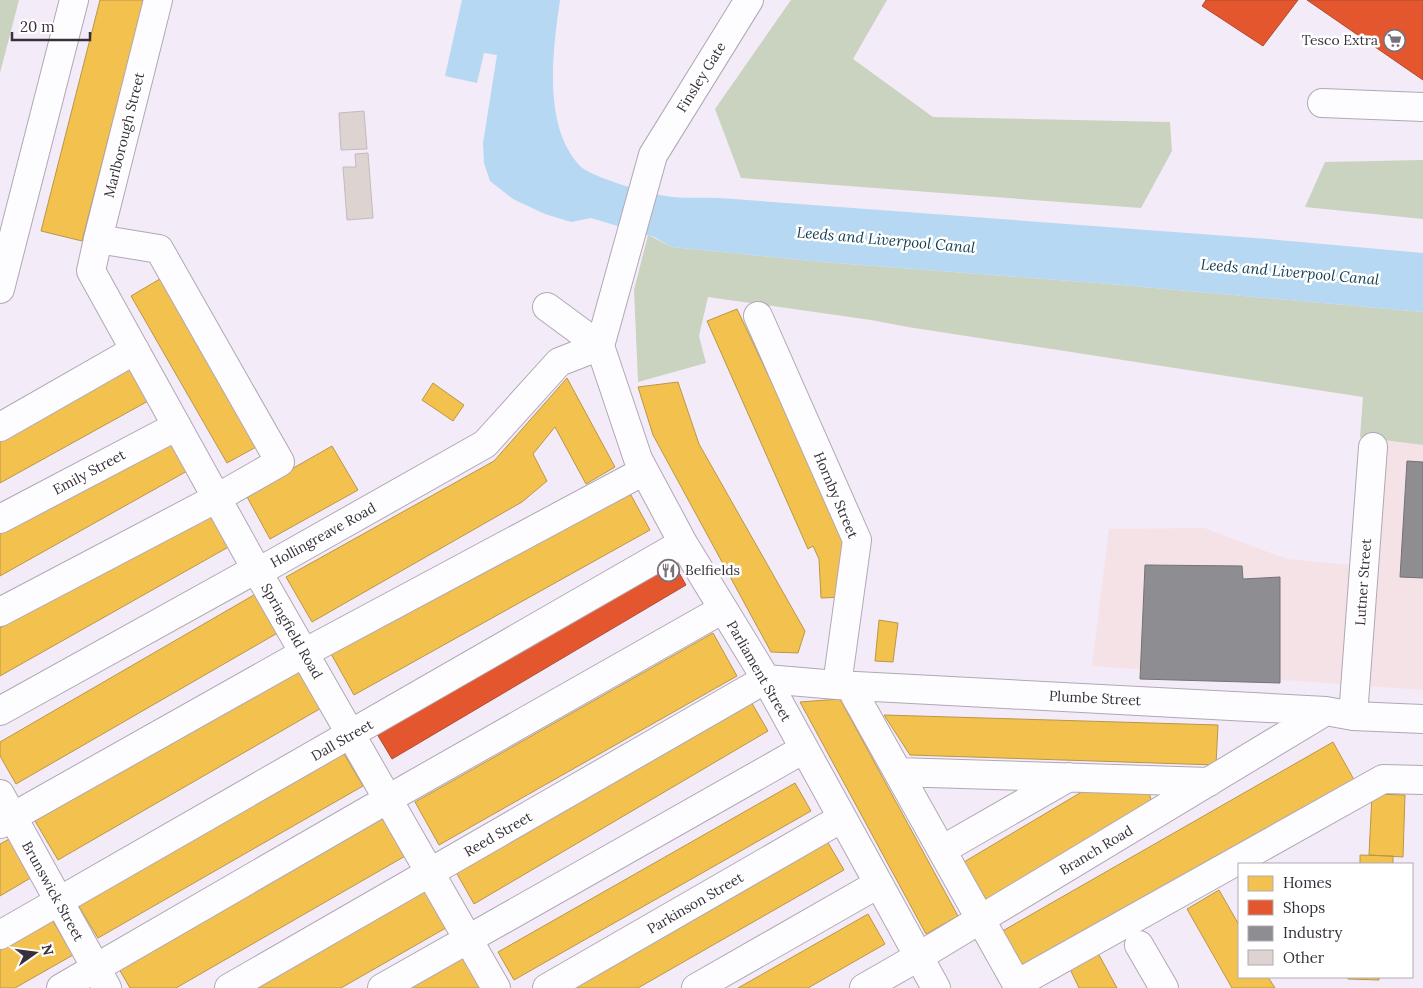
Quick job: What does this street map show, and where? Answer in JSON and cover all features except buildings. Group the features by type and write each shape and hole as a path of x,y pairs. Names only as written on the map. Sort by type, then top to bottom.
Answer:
{"street":[{"path":"0,289 74,0"},
{"name":"Marlborough Street","path":"91,271 158,0"},
{"name":"Finsley Gate","path":"600,346 653,155 749,0"},
{"path":"1322,103 1423,106"},
{"path":"0,612 217,498 280,462 159,248 98,239"},
{"name":"Springfield Road","path":"91,271 256,569 496,988"},
{"path":"547,306 600,346"},
{"name":"Hornby Street","path":"758,316 857,540 843,685"},
{"name":"Parliament Street","path":"600,346 638,459 644,471 683,543 766,679 936,988"},
{"name":"Hollingreave Road","path":"0,711 256,569 260,571 485,444 559,362 600,346"},
{"path":"0,426 135,350"},
{"name":"Emily Street","path":"0,518 177,426"},
{"name":"Lutner Street","path":"1353,716 1373,447"},
{"path":"4,811 644,471"},
{"name":"Dall Street","path":"0,935 683,543"},
{"path":"61,988 101,978 388,798 723,609"},
{"name":"Plumbe Street","path":"766,679 843,685 1326,710 1353,716 1423,719"},
{"name":"Reed Street","path":"230,988 766,679"},
{"path":"843,685 898,772 1018,986 1382,779 1423,780"},
{"name":"Branch Road","path":"864,988 981,920 1326,710"},
{"path":"382,988 804,749"},
{"path":"898,772 1209,782"},
{"path":"942,850 1069,777"},
{"name":"Brunswick Street","path":"4,811 59,901 101,978"},
{"name":"Parkinson Street","path":"547,988 842,818"},
{"path":"696,988 878,884"},
{"path":"1139,945 1164,988"}],"shaded area":[{"path":"1360,437 1423,445 1423,690 1092,666 1109,529 1204,528 1287,559 1350,565"}],"green space":[{"path":"0,0 19,0 0,73"},
{"path":"791,0 887,0 853,59 933,117 1170,122 1172,151 1141,208 741,178 715,109"},
{"path":"1423,160 1423,219 1305,207 1325,162"},
{"path":"648,235 672,247 822,262 1110,284 1423,312 1423,445 1360,437 1363,397 871,320 708,297 699,336 706,363 638,382 634,290"}],"water":[{"name":"Leeds and Liverpool Canal","path":"462,0 560,0 553,64 553,86 555,109 560,130 568,149 580,166 596,175 621,184 658,195 673,197 720,198 1268,239 1423,253 1423,312 1110,284 822,262 672,247 654,237 591,218 571,222 545,214 513,199 490,181 484,163 483,143 497,55 484,53 477,83 445,76"}],"place":[{"name":"Tesco Extra","path":"1394,40"},
{"name":"Belfields","path":"669,570"}]}
